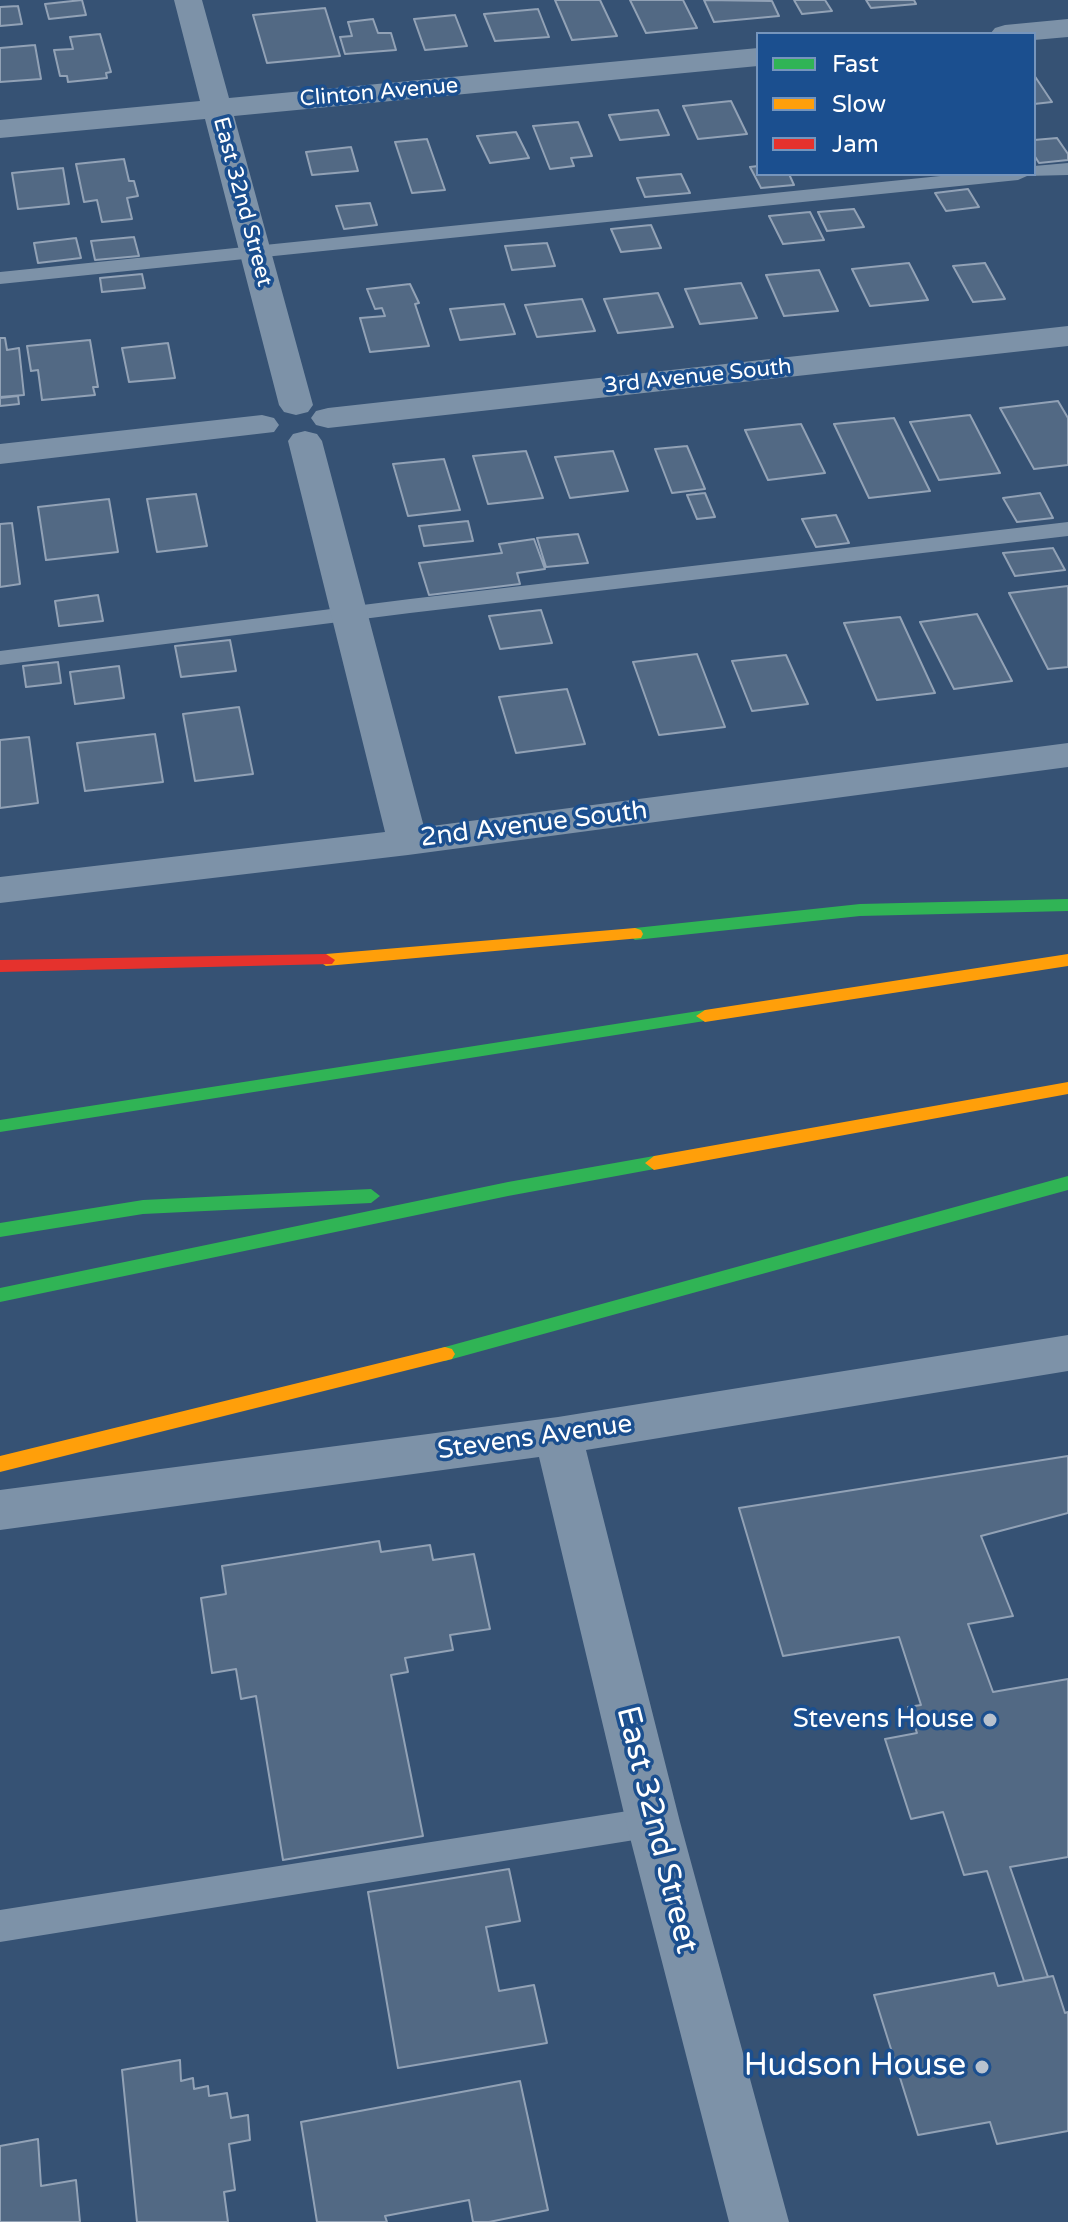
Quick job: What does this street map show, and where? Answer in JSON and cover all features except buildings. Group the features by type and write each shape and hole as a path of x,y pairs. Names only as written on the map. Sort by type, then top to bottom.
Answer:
{"highway":[{"path":"0,966 301,962 549,943 860,910 1068,905"},
{"path":"0,1126 1068,960"},
{"path":"0,1295 508,1189 1068,1088"},
{"path":"0,1464 429,1358 1068,1183"},
{"path":"0,1230 143,1207 508,1189"}],"street":[{"name":"East 32nd Street","path":"188,0 296,405"},
{"path":"1026,32 1068,28"},
{"name":"Clinton Avenue","path":"0,129 756,57"},
{"name":"3rd Avenue South","path":"316,429 1068,336"},
{"path":"316,429 276,439 262,425 263,419 276,409 296,405 316,408 316,429 349,615 408,842"},
{"path":"0,454 262,425"},
{"name":"2nd Avenue South","path":"0,890 408,842 1068,755"},
{"name":"Stevens Avenue","path":"0,1510 558,1436 1068,1353"},
{"name":"East 32nd Street","path":"558,1436 653,1822 759,2222"}],"lane":[{"path":"1036,172 1068,169"},
{"path":"0,278 999,176"},
{"path":"0,658 1068,529"},
{"path":"0,1926 653,1822"}],"traffic: fast":[{"path":"635,934 860,910 1068,905"},
{"path":"0,1126 705,1016"},
{"path":"0,1295 508,1189 654,1163"},
{"path":"445,1354 1068,1183"},
{"path":"0,1230 143,1207 371,1196"}],"traffic: slow":[{"path":"326,960 635,934"},
{"path":"705,1016 1068,960"},
{"path":"654,1163 1068,1088"},
{"path":"0,1464 445,1354"}],"traffic: jam":[{"path":"0,966 326,960"}],"place":[{"name":"Stevens House","path":"990,1720"},
{"name":"Hudson House","path":"982,2067"}]}
